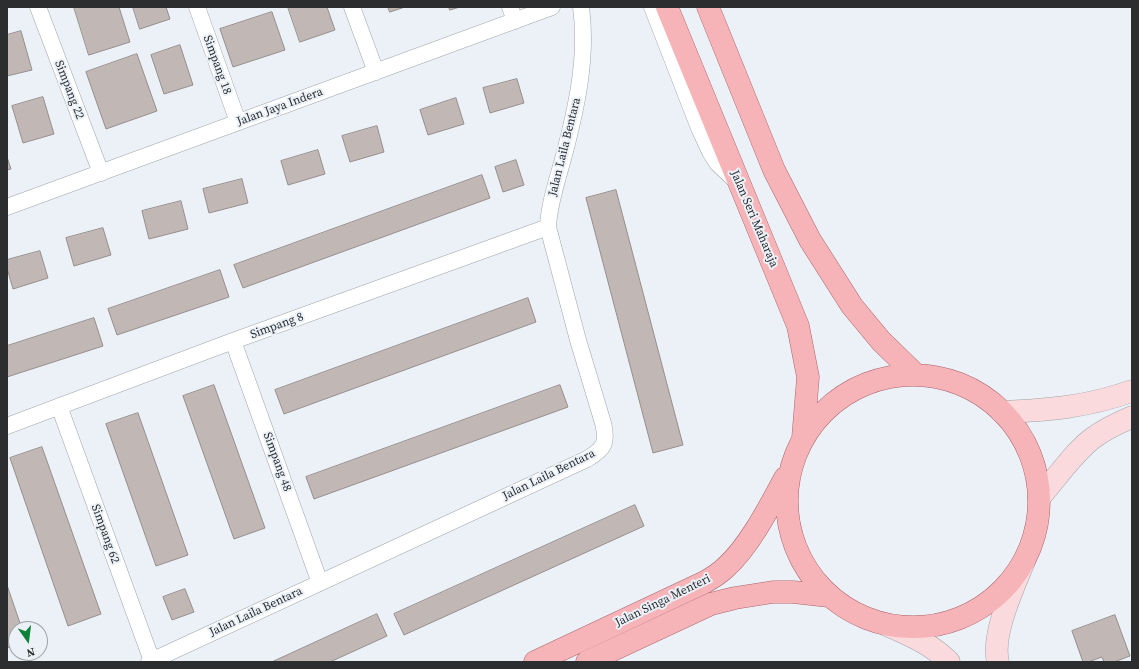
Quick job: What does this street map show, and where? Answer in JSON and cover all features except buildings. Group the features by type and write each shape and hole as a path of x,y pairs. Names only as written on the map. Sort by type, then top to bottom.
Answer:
{"main road":[{"name":"Jalan Seri Maharaja","path":"667,7 798,326 808,377 803,438"},
{"path":"708,7 774,170 810,240 852,306 881,341 916,375"},
{"path":"949,662 922,641 887,624 856,614 830,596 806,570 791,538 786,504 790,469 803,438 824,412 850,391 882,378 916,375 948,380 977,392 1002,412 1022,437 1035,467 1039,498 1036,530 1002,620 997,640 998,662"},
{"path":"1002,412 1068,408 1132,391"},
{"path":"1039,498 1080,450 1093,438 1107,429 1132,417"},
{"name":"Jalan Singa Menteri","path":"535,662 698,585 718,574 733,561 751,535 765,514 790,469"},
{"path":"887,624 919,627 951,621 980,607 1005,586 1024,561"},
{"name":"Jalan Singa Menteri","path":"587,662 706,607 729,599 773,592 793,592 830,596"}],"street":[{"name":"Simpang 22","path":"38,7 101,173"},
{"name":"Simpang 18","path":"197,7 238,122"},
{"path":"352,7 376,72"},
{"name":"Jalan Jaya Indera","path":"7,206 376,72 512,14 552,7"},
{"name":"Jalan Laila Bentara","path":"151,661 587,459 598,452 605,443 606,435 603,423 578,340 548,227 548,212 580,88 584,35 581,7"},
{"path":"652,7 699,128 710,152 717,163 740,185"},
{"name":"Simpang 8","path":"7,426 548,227"},
{"name":"Simpang 48","path":"233,342 320,583"},
{"name":"Simpang 62","path":"59,406 151,661"}]}
